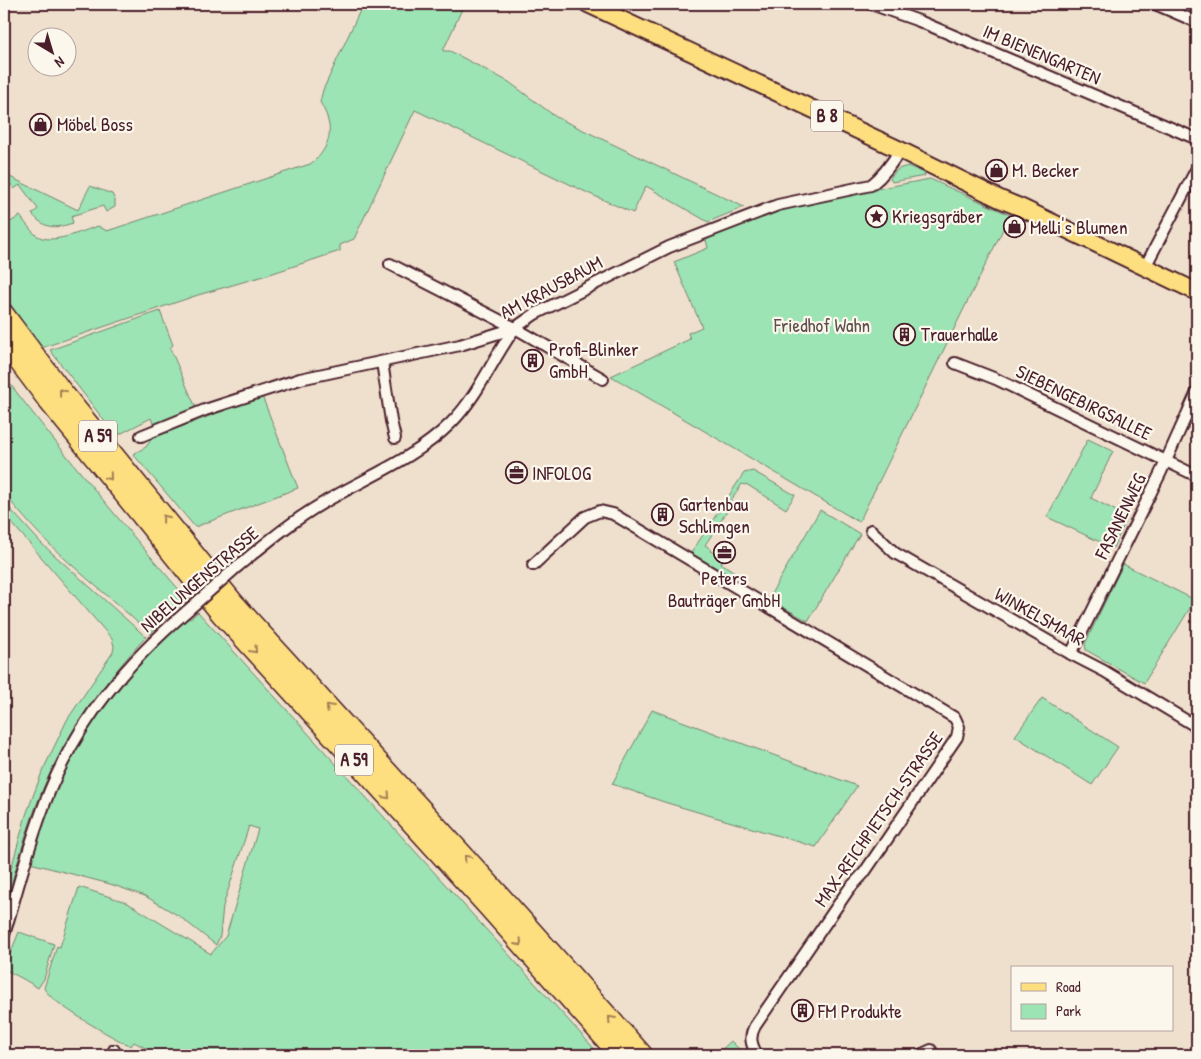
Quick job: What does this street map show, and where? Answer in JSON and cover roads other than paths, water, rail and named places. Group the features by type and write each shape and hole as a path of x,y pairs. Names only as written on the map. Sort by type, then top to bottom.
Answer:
{"highway":[{"name":"A 59","path":"4,314 62,391 235,604 500,894 643,1055"},
{"name":"A 59","path":"4,342 48,401 221,614 619,1055"}],"main road":[{"name":"B 8","path":"588,4 1197,292"}],"street":[{"name":"IM BIENENGARTEN","path":"871,4 919,21 1197,139"},
{"path":"1155,4 1197,22"},
{"name":"AM KRAUSBAUM","path":"140,436 205,410 286,383 340,369 460,345 515,328 535,314 677,244 778,205 871,185 890,166 900,150"},
{"path":"1145,267 1197,168"},
{"path":"390,264 515,328 603,379"},
{"name":"NIBELUNGENSTRASSE","path":"4,935 36,828 54,783 73,743 100,701 119,678 153,640 238,566 300,517 400,463 435,438 464,409 481,385 515,328"},
{"path":"382,362 391,421 396,438"},
{"name":"SIEBENGEBIRGSALLEE","path":"955,362 996,378 1197,476"},
{"name":"FASANENWEG","path":"1071,654 1197,392"},
{"name":"MAX-REICHPIETSCH-STRASSE","path":"533,565 585,518 600,511 613,514 956,718 959,727 958,737 864,873 849,889 755,1026 750,1040 757,1055"},
{"name":"WINKELSMAAR","path":"871,530 894,553 1104,671 1197,727"},
{"path":"920,1055 931,1050"}],"place":[{"name":"Möbel Boss","path":"41,124"},
{"name":"M. Becker","path":"996,170"},
{"name":"Kriegsgräber","path":"876,216"},
{"name":"Melli's Blumen","path":"1014,227"},
{"name":"Trauerhalle","path":"905,334"},
{"name":"Profi-Blinker GmbH","path":"533,360"},
{"name":"INFOLOG","path":"516,473"},
{"name":"Gartenbau Schlimgen","path":"663,515"},
{"name":"Peters Bauträger GmbH","path":"724,552"},
{"name":"FM Produkte","path":"802,1011"}],"park label":[{"name":"Friedhof Wahn","path":"822,325"}]}
